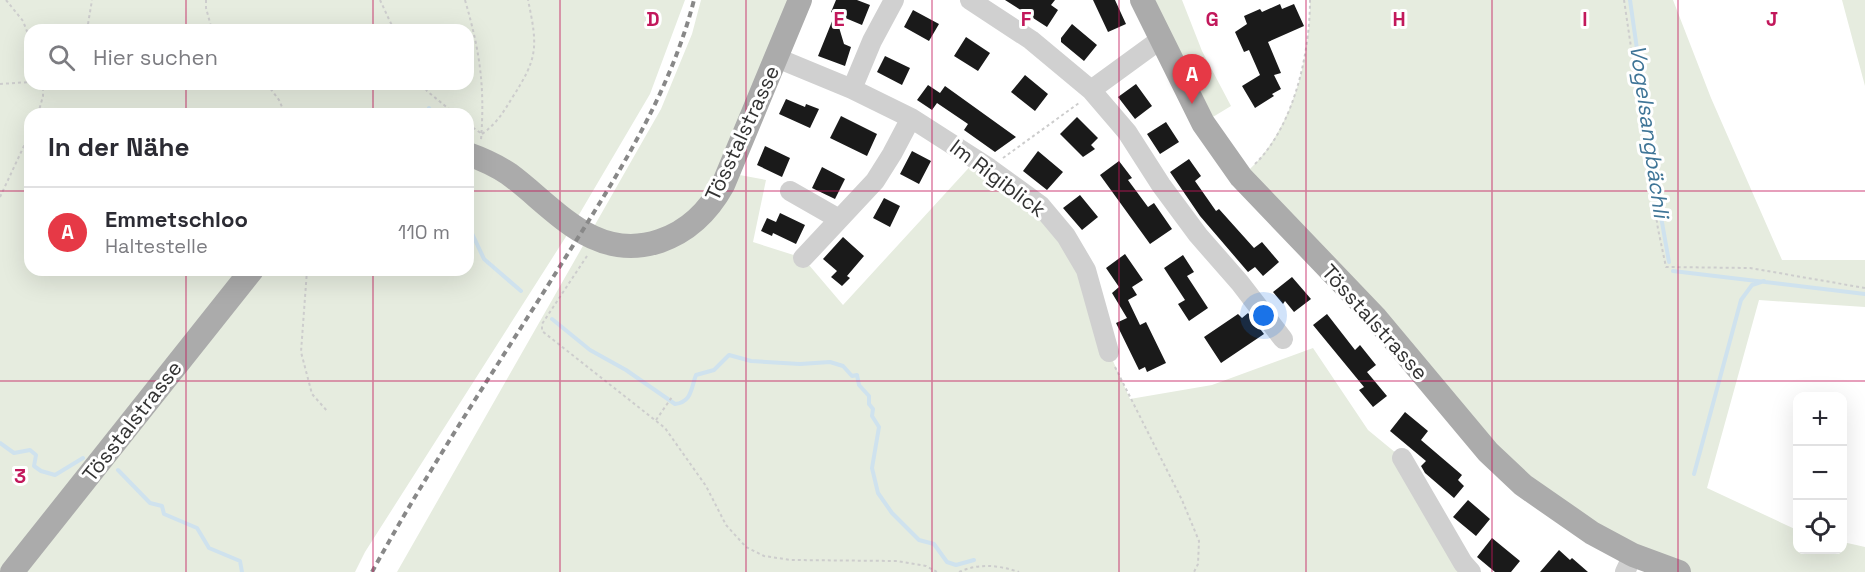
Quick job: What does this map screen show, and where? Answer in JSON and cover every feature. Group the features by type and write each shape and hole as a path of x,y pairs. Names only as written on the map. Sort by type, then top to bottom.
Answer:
{"main road":[{"name":"Tösstalstrasse","path":"475,144 564,221 597,239 620,244 653,243 676,235 696,221 711,205 723,185 800,0"},
{"name":"Tösstalstrasse","path":"1142,0 1203,123 1241,177 1375,317 1488,452 1523,485 1550,506 1592,533 1629,563 1679,572"},
{"name":"Tösstalstrasse","path":"12,572 247,276"}],"street":[{"path":"852,89 872,41 894,0"},
{"path":"970,0 1031,40 1091,90 1127,132 1161,185 1198,235 1240,283 1283,339"},
{"path":"1091,90 1161,39"},
{"name":"Im Rigiblick","path":"777,58 852,89 910,118 989,168 1040,205 1066,236 1086,270 1109,352"},
{"path":"803,258 875,181 910,118"},
{"path":"790,190 839,219"},
{"path":"1402,458 1463,563 1472,572"}],"path":[{"path":"6,0 24,24"},
{"path":"88,24 92,0"},
{"path":"206,0 210,24"},
{"path":"380,0 391,24"},
{"path":"465,0 472,24"},
{"path":"475,144 495,124 529,73 536,40 528,0"},
{"path":"1241,177 1259,160 1270,144 1294,99 1304,62 1310,24 1310,0"},
{"path":"1624,0 1658,229 1666,267 1750,268 1865,288"},
{"path":"474,33 482,71 475,144"},
{"path":"0,84 24,82"},
{"path":"40,108 43,90"},
{"path":"272,90 282,108"},
{"path":"426,90 448,108"},
{"path":"989,168 1086,98 1091,90"},
{"path":"0,197 24,146"},
{"path":"597,239 542,324 542,331 665,428 705,486 726,525 746,547 764,556 791,560 897,561 926,566 938,572"},
{"path":"307,276 301,352 312,394 327,412"},
{"path":"1109,352 1130,399 1182,500 1199,540 1198,564 1194,572"},
{"path":"656,420 672,398"},
{"path":"959,572 988,565 1019,572"}],"shaded area":[{"path":"0,0 685,0 650,94 567,235 365,552 355,572 0,572"},
{"path":"701,0 799,0 729,173 766,180 753,242 803,258 843,305 976,160 1066,236 1109,352 1130,399 1212,385 1313,348 1368,430 1402,458 1471,572 397,572 661,109 692,34"},
{"path":"1142,0 1182,0 1202,51 1231,106 1203,123"},
{"path":"1310,0 1673,0 1711,98 1782,260 1865,260 1865,307 1759,300 1707,488 1793,528 1793,554 1847,554 1847,543 1865,547 1865,572 1682,572 1550,506 1249,170 1277,134 1288,113 1302,69"},
{"path":"1842,0 1865,0 1865,86"}],"building":[{"path":"836,0 857,0 870,5 862,25 831,12"},
{"path":"1005,0 1055,0 1051,5 1058,10 1047,27"},
{"path":"1093,0 1115,0 1126,24 1108,32"},
{"path":"1280,4 1282,9 1294,4 1304,26 1268,42 1281,73 1274,75 1281,89 1255,108 1242,86 1260,75 1249,50 1244,52 1235,32 1247,24 1244,16 1260,9 1262,12"},
{"path":"913,10 939,24 929,41 904,27"},
{"path":"835,14 844,44 851,47 845,66 818,56"},
{"path":"1072,24 1097,45 1084,61 1061,42 1061,38"},
{"path":"966,37 990,53 978,71 954,56"},
{"path":"885,56 910,68 902,85 877,72"},
{"path":"1025,75 1048,94 1035,111 1011,92"},
{"path":"1136,84 1152,106 1135,119 1118,97"},
{"path":"928,85 940,93 945,86 1016,137 995,152 964,130 968,124 937,103 932,110 917,100"},
{"path":"786,99 805,107 806,104 819,109 810,128 779,114"},
{"path":"841,116 877,134 867,156 830,138"},
{"path":"1077,117 1098,138 1091,145 1095,149 1083,157 1060,134"},
{"path":"1166,122 1179,142 1160,154 1147,134"},
{"path":"765,146 790,158 782,177 757,165"},
{"path":"912,151 931,161 919,184 900,174"},
{"path":"1038,151 1063,172 1047,190 1023,171"},
{"path":"1189,159 1201,176 1195,181 1216,211 1219,209 1254,248 1262,242 1279,262 1263,276 1255,267 1248,272 1200,216 1170,172"},
{"path":"1119,161 1132,178 1128,180 1148,207 1154,203 1172,229 1150,244 1100,175"},
{"path":"822,167 845,179 835,199 812,188"},
{"path":"1080,195 1098,217 1082,230 1063,208"},
{"path":"884,198 900,206 890,227 873,218"},
{"path":"780,213 805,225 796,244 773,233 772,236 761,231 767,218 776,222"},
{"path":"843,237 864,256 847,276 850,278 842,286 831,277 837,271 823,259"},
{"path":"1125,254 1143,280 1132,287 1137,295 1128,300 1140,325 1146,322 1166,363 1147,372 1145,367 1139,370 1116,323 1127,318 1112,293 1119,287 1106,268"},
{"path":"1183,255 1194,272 1187,276 1208,308 1189,321 1178,304 1185,300 1164,268"},
{"path":"1292,277 1311,299 1294,312 1273,292"},
{"path":"1248,313 1264,334 1221,363 1204,337 1238,314 1242,318"},
{"path":"1327,314 1355,350 1360,345 1376,365 1367,372 1387,396 1373,407 1359,390 1364,387 1313,325"},
{"path":"1405,412 1428,431 1421,440 1462,475 1458,480 1464,486 1454,498 1425,473 1421,466 1426,461 1390,431"},
{"path":"1468,500 1490,519 1476,536 1453,517"},
{"path":"1492,538 1520,561 1511,572 1495,572 1477,557"},
{"path":"1559,550 1570,560 1572,558 1588,572 1540,572"}],"waterway":[{"name":"Vogelsangbächli","path":"1630,0 1669,262"},
{"path":"474,238 484,259 521,291"},
{"name":"Vogelsangbächli","path":"1673,271 1865,294"},
{"name":"Vogelsangbächli","path":"1694,474 1741,300 1752,285 1764,281"},
{"path":"552,319 590,350 626,370 675,404 681,403 688,397 696,375 714,370 729,355 751,361 800,364 830,362 843,366 852,376 857,375 859,385 869,396 869,404 873,409 872,416 879,427 872,468 878,493 892,513 919,540 934,544 947,562 956,565 974,560"},
{"path":"0,443 14,453 30,450 36,455 34,466 41,471 55,475 83,458"},
{"path":"118,470 150,503 162,506 164,514 197,528 209,548 240,561 242,572"}],"railway":[{"path":"372,572 441,455 620,168 655,104 670,70 694,0"}],"place":[{"name":"Emmetschloo","path":"1192,104"}]}
